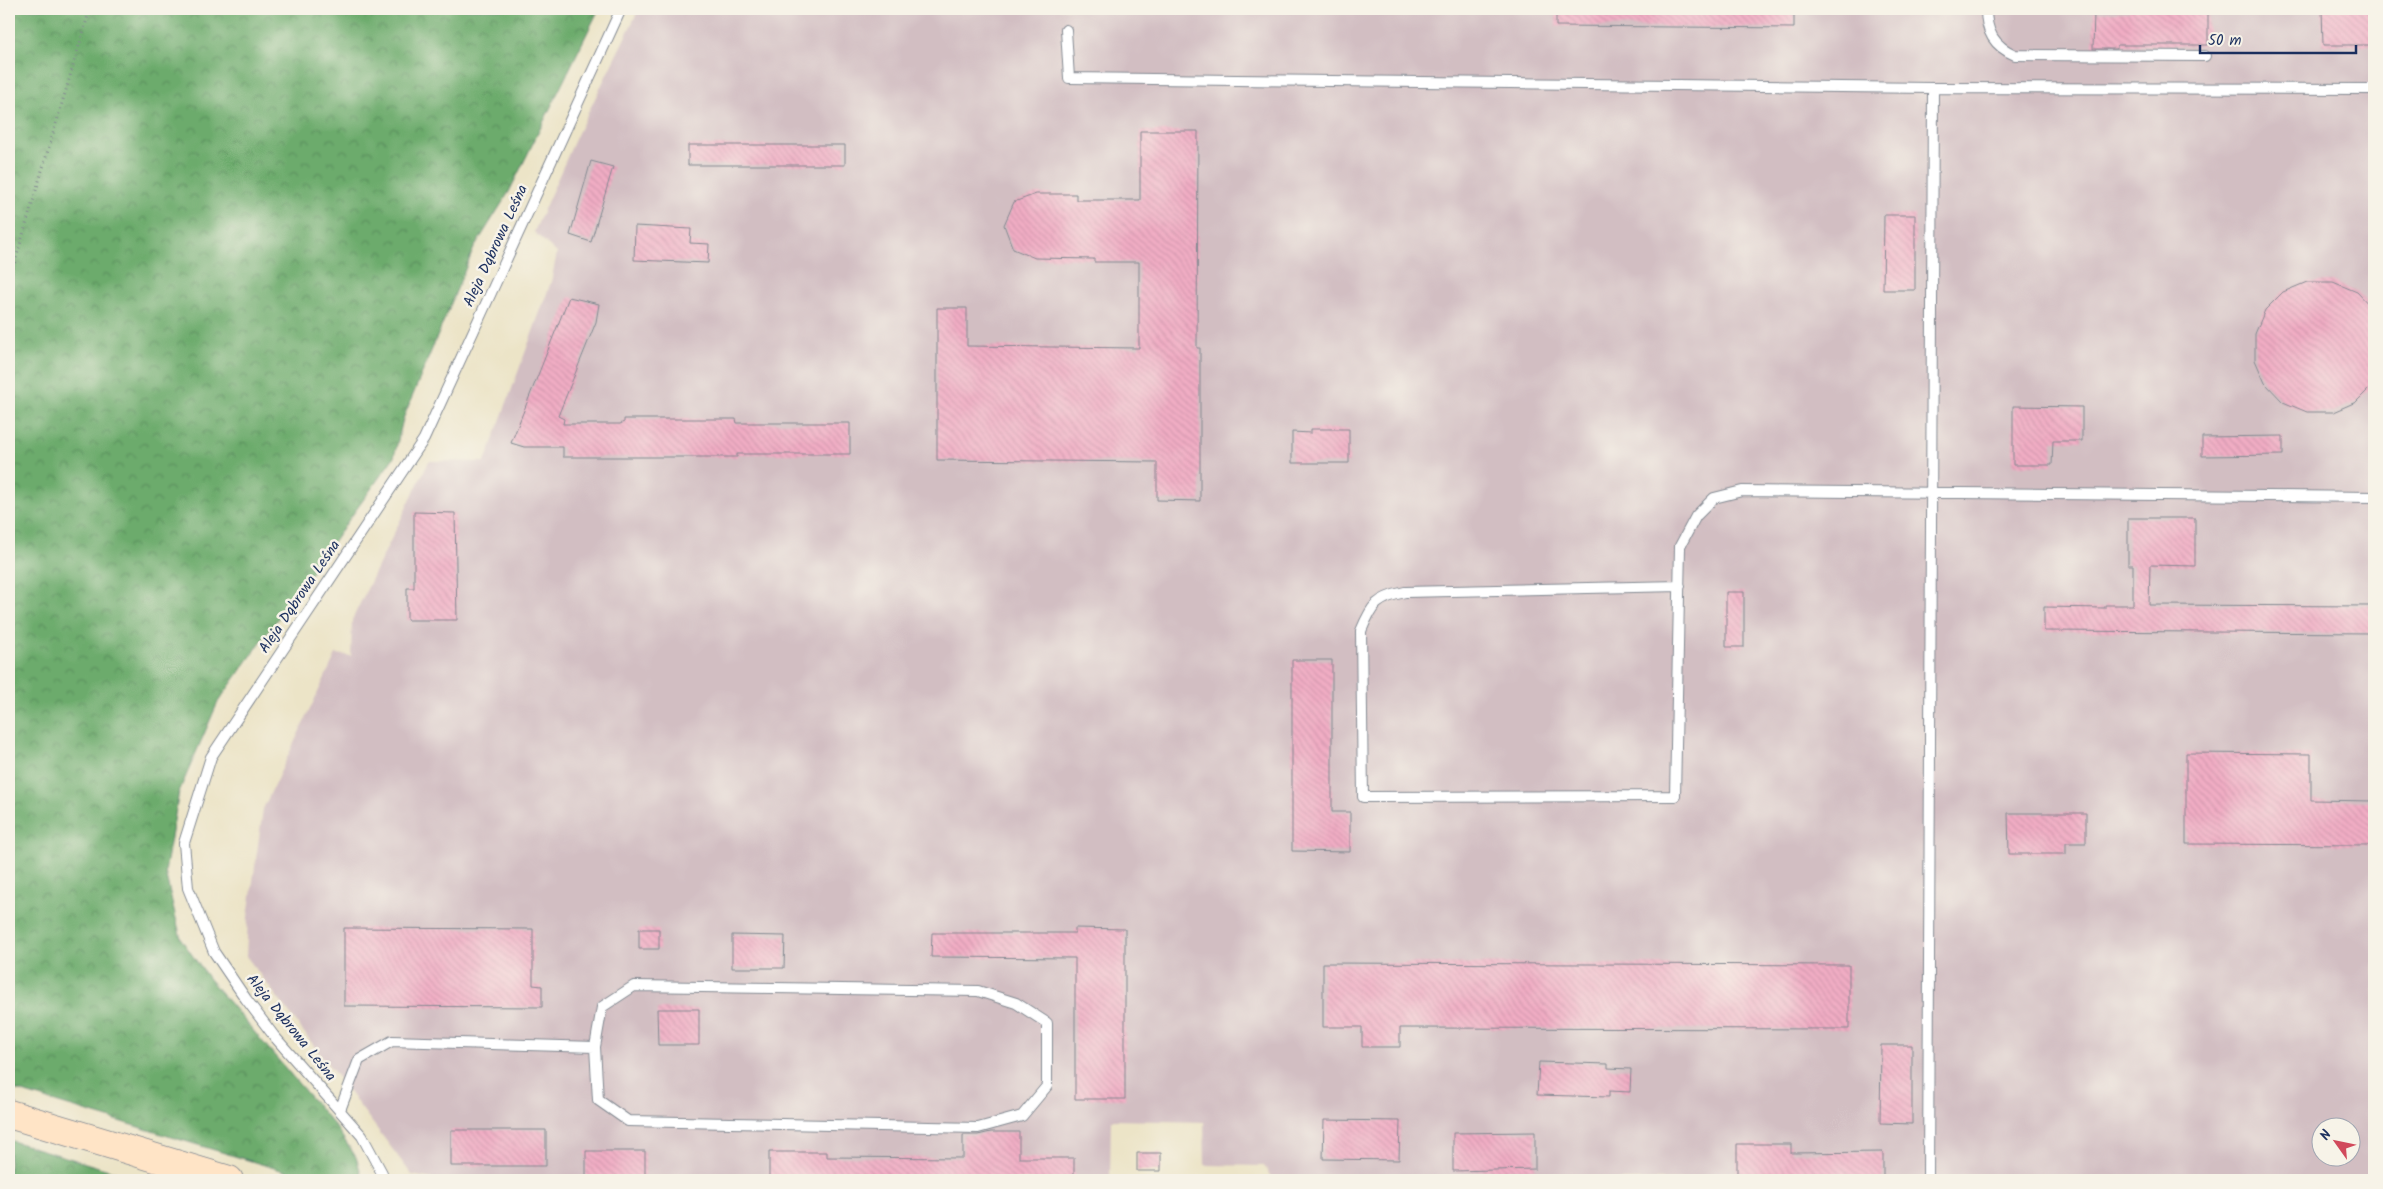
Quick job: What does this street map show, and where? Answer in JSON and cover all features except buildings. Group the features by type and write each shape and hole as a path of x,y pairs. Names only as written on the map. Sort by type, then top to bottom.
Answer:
{"street":[{"path":"9,1114 229,1180"}],"lane":[{"name":"Aleja Dąbrowa Leśna","path":"383,1180 382,1173 362,1136 274,1036 246,1000 214,952 188,888 184,843 212,757 424,439 621,9"},
{"path":"1986,9 1986,20 1994,42 2003,50 2015,55 2205,56"},
{"path":"1066,30 1069,78 1933,88 2374,89"},
{"path":"1928,1180 1933,88"},
{"path":"1680,586 1405,592 1383,597 1368,614 1361,631 1363,797 1675,796 1680,586 1680,546 1696,516 1714,498 1742,491 2374,497"},
{"path":"634,986 978,991 1016,1003 1047,1023 1047,1086 1022,1116 978,1128 628,1121 598,1100 595,1047 602,1007 634,986"},
{"path":"340,1110 359,1060 392,1042 595,1047"}],"path":[{"path":"9,282 90,9"}],"shaded area":[{"path":"639,9 2374,9 2374,1180 1273,1180 1264,1166 1205,1165 1204,1122 1111,1120 1110,1180 437,1180 412,1175 246,956 248,917 263,809 336,654 351,656 352,620 429,461 485,462 551,282 557,253 534,232 576,137"}],"green space":[{"path":"9,9 599,9 509,192 474,248 403,419 394,457 218,702 179,792 165,872 181,939 209,979 335,1126 356,1157 363,1180 314,1180 9,1088"},
{"path":"9,1140 142,1180 9,1180"}]}
